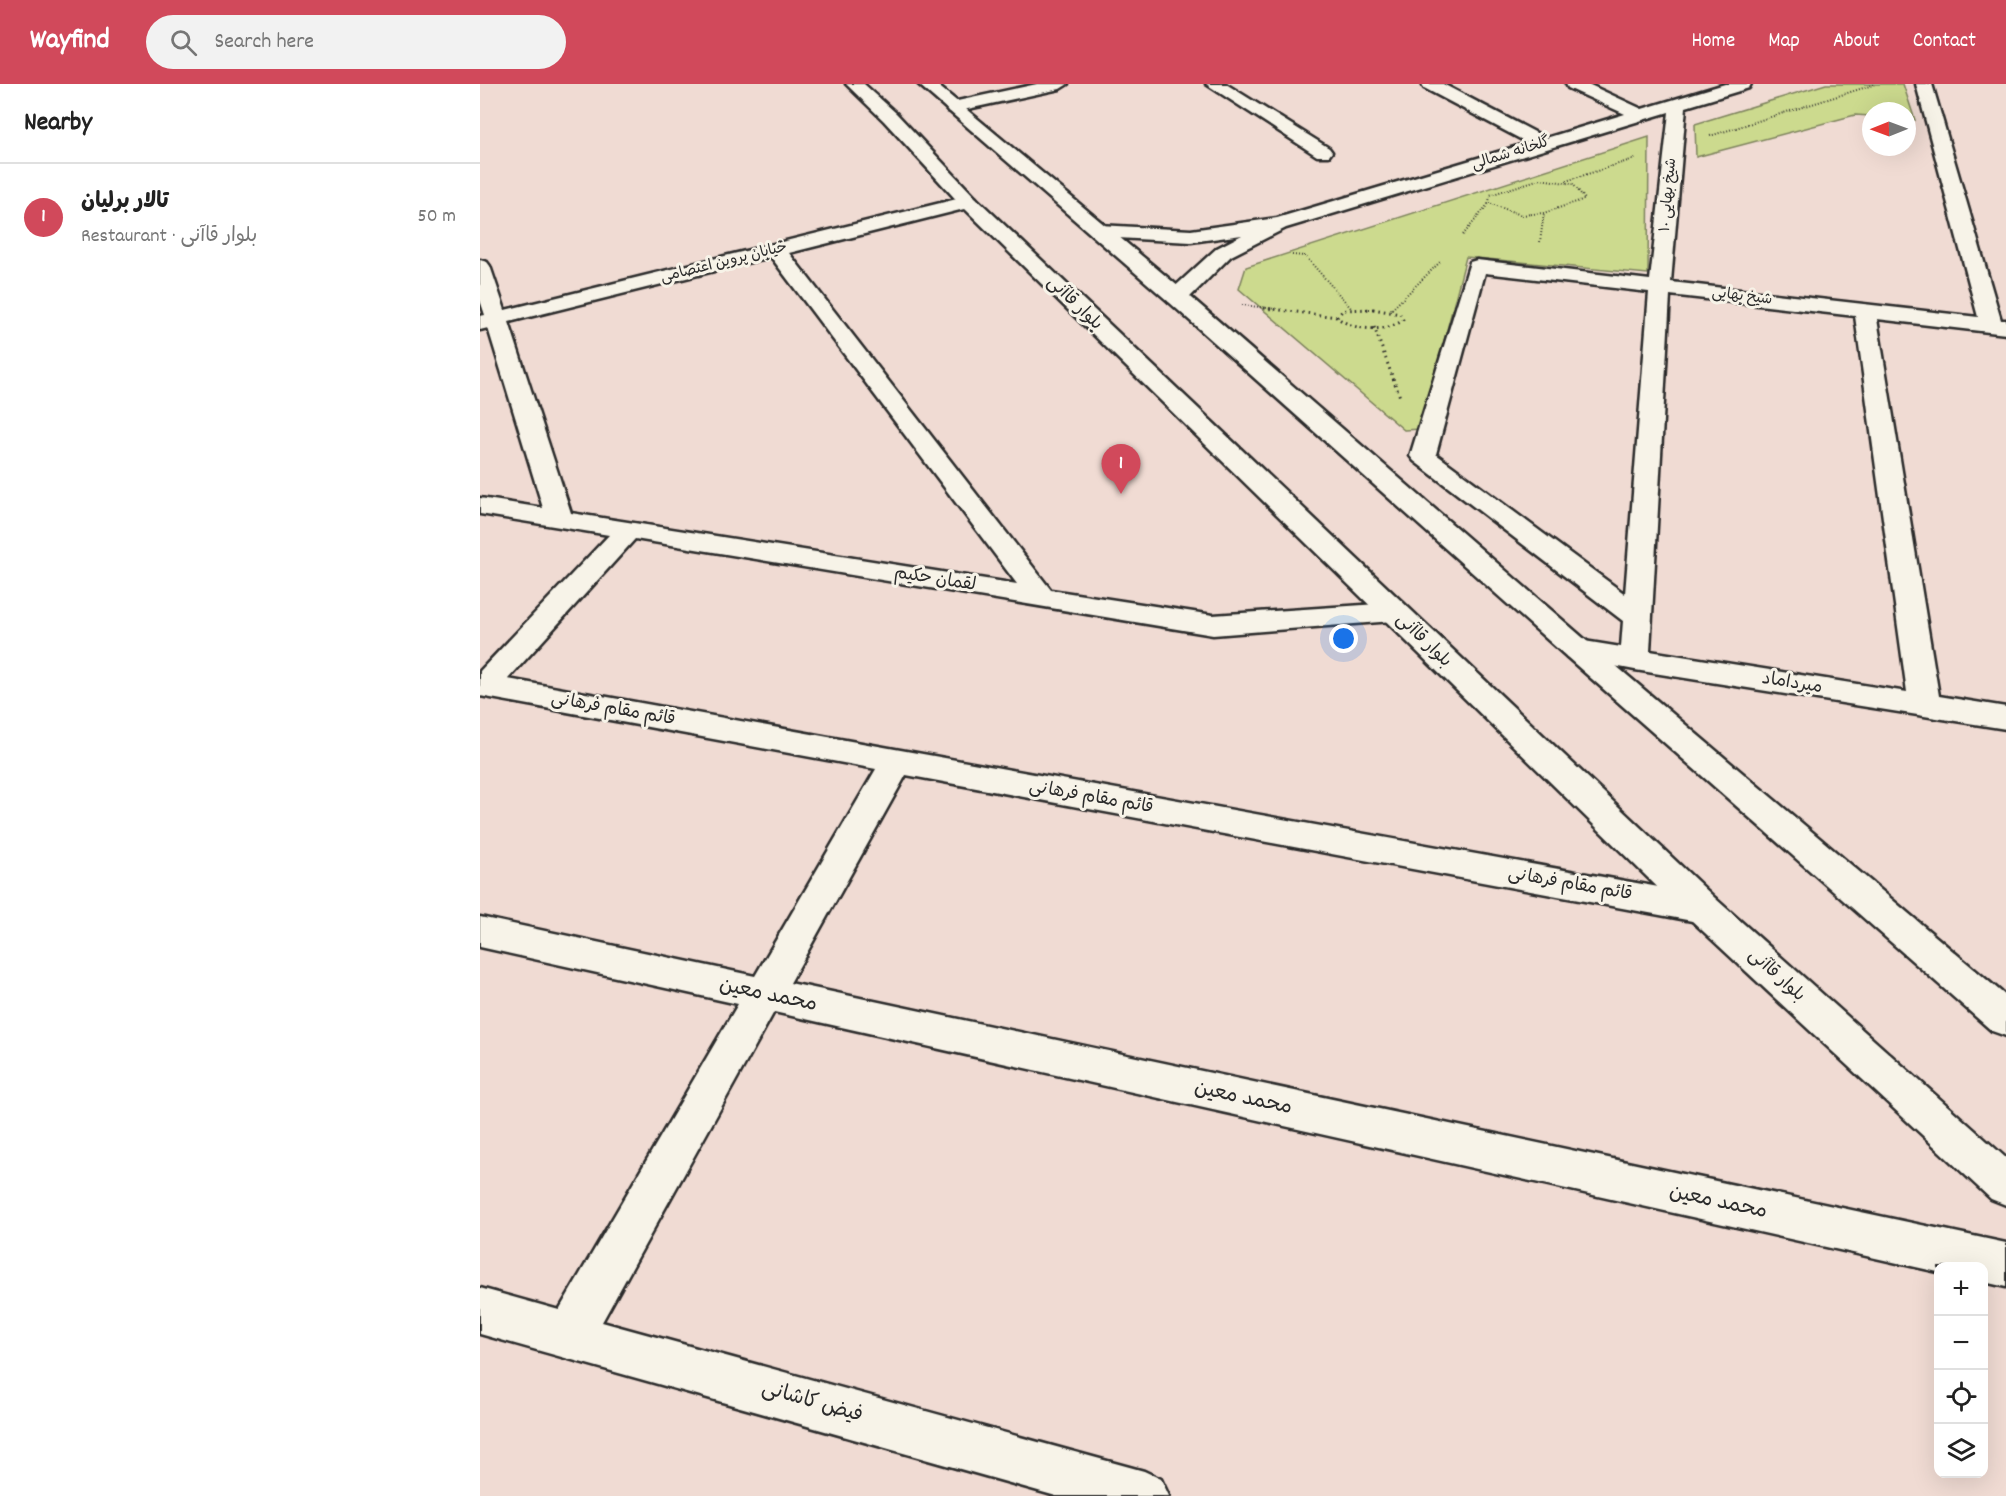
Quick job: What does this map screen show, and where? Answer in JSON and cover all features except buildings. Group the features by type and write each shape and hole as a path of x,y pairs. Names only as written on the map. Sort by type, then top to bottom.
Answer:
{"street":[{"path":"954,107 1060,84"},
{"path":"1214,84 1323,152"},
{"path":"1430,84 1544,144"},
{"path":"1574,84 1641,115"},
{"name":"گلخانه شمالی","path":"1279,224 1743,84"},
{"path":"1924,84 1999,326"},
{"name":"بلوار قاآنی","path":"860,89 897,107 969,202 1703,909 2006,1185"},
{"path":"922,91 954,107 1177,297 1578,650 2006,1019"},
{"name":"شیخ بهایی ۱۰","path":"1635,660 1660,287 1678,104"},
{"name":"خیابان پروین اعتصامی","path":"488,321 969,202"},
{"path":"1099,231 1191,236 1279,224"},
{"path":"1177,297 1224,252 1279,224"},
{"path":"776,250 1042,597"},
{"path":"480,266 488,321 560,519"},
{"name":"شیخ بهایی","path":"1423,456 1478,266 1999,326"},
{"path":"1865,311 1925,706"},
{"path":"1423,456 1638,618"},
{"name":"لقمان حکیم","path":"480,506 1213,625 1393,612"},
{"path":"482,686 628,530"},
{"name":"میرداماد","path":"1578,650 2006,718"},
{"name":"قائم مقام فرهانی","path":"482,686 1703,909"},
{"path":"569,1336 897,762"},
{"name":"محمد معین","path":"480,932 2006,1265"},
{"name":"فیض کاشانی","path":"480,1311 1117,1492"}],"path":[{"path":"1566,181 1581,189 1585,199 1544,213 1521,215 1489,203 1490,195 1540,178 1566,181 1875,84"},
{"path":"1224,252 1305,256 1352,308"},
{"path":"1177,297 1337,317 1345,324 1374,327 1400,325 1404,320 1400,314 1391,310 1352,308 1342,310 1337,317"},
{"path":"1374,327 1423,456"}],"green space":[{"path":"1826,84 1903,84 1909,102 1862,102 1862,115 1855,115 1696,157 1695,124"},
{"path":"1649,137 1648,274 1466,257 1421,429 1404,430 1239,289 1246,267"}],"place":[{"name":"تالار برلیان","path":"1121,494"}]}
